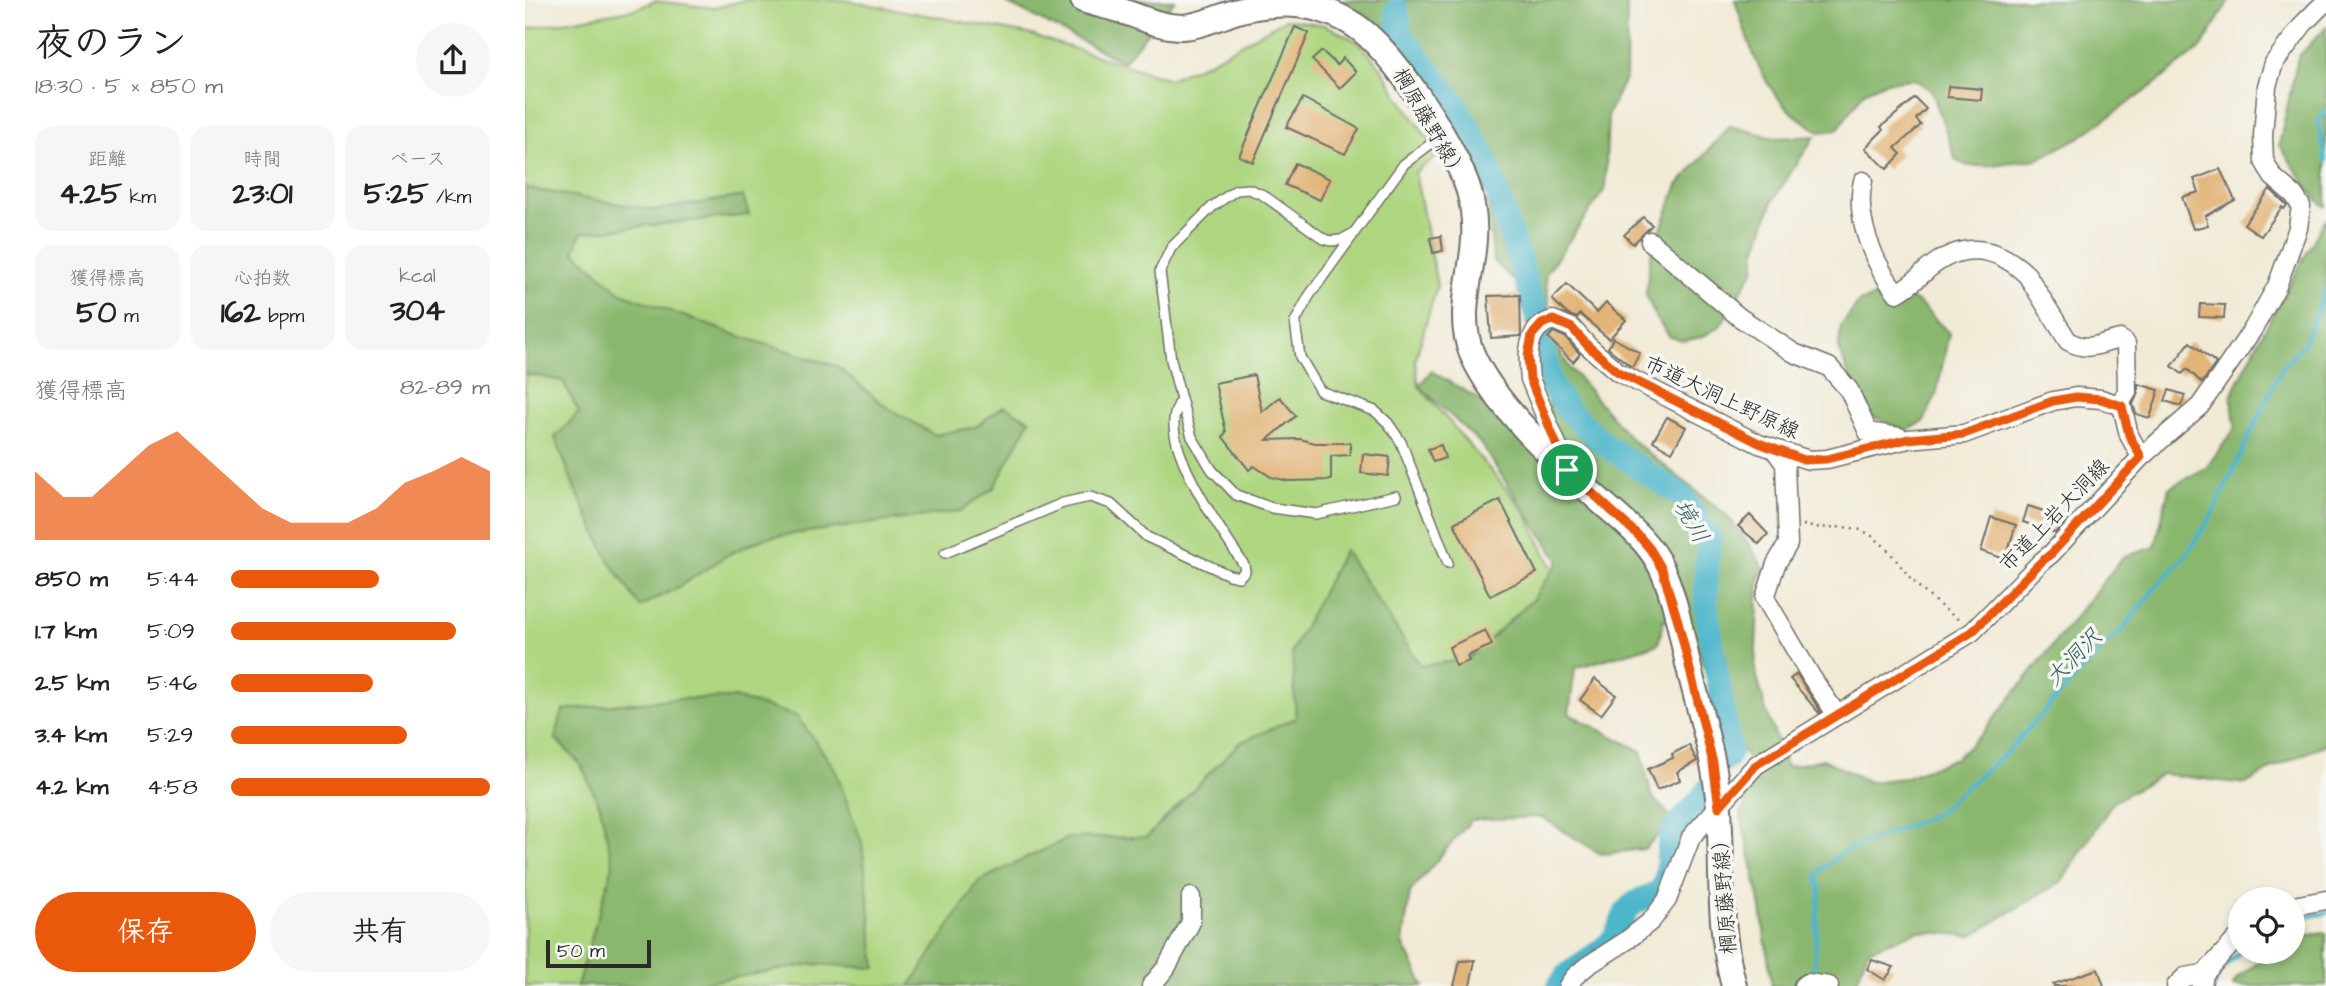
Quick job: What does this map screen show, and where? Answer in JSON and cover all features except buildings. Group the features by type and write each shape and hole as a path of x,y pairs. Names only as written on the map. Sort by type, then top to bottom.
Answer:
{"main road":[{"name":"棡原藤野線）","path":"1083,0 1158,25 1178,26 1205,23 1245,8 1299,2 1352,23 1383,49 1402,73 1463,175 1472,207 1474,240 1464,312 1465,331 1472,354 1500,399 1567,470 1639,536 1662,569 1678,621 1713,763 1719,807 1722,923 1734,986"}],"street":[{"name":"市道上岩大洞線","path":"1567,986 1574,977 1651,921 1667,900 1691,837 1756,765 1972,632 2051,554 2141,457 2200,406 2253,329 2277,286 2298,228 2301,206 2294,195 2273,177 2264,161 2267,86 2274,63 2304,23 2326,1"},
{"path":"1863,181 1860,192 1861,211 1870,243 1887,280 1897,293 1955,252 1970,248 1995,254 2018,266 2027,275 2068,341 2078,347 2089,348 2120,339 2126,344 2127,392 2119,405 2122,406 2129,435 2141,457"},
{"path":"1650,241 1739,317 1794,353 1829,367 1849,390 1868,432 1908,439"},
{"name":"市道大洞上野原線","path":"1567,470 1530,379 1528,367 1532,335 1542,324 1553,320 1572,328 1618,372 1774,449 1804,460 1821,460 1908,439 1964,434 2053,401 2076,397 2101,399 2119,405"},
{"path":"1774,449 1785,464 1787,544 1776,564 1765,598 1837,715"},
{"path":"1151,986 1166,968 1191,922 1191,897"},
{"path":"2305,904 2326,900"},
{"path":"2176,986 2185,977 2203,980 2228,950"}],"lane":[{"path":"1442,136 1404,164 1309,296 1295,322 1300,357 1320,391 1374,411 1388,423 1401,442 1448,563"},
{"path":"1355,233 1331,242 1263,195 1249,189 1236,190 1212,207 1171,248 1160,271 1171,360 1192,437 1212,470 1236,495 1272,508 1316,514 1396,496"},
{"path":"946,553 1063,503 1090,497 1111,504 1147,537 1229,575 1239,577 1245,571 1244,565 1192,478 1177,442 1174,419 1181,399"}],"path":[{"path":"1787,505 1796,521 1804,526 1855,528 1874,538 1917,586 1972,632"}],"green space":[{"path":"745,0 845,0 1028,34 1169,79 1209,62 1286,19 1325,25 1357,41 1381,67 1440,155 1415,172 1437,286 1415,361 1419,386 1525,511 1561,586 1570,617 947,986 525,986 525,29 636,9 655,1 714,8"},
{"path":"1001,0 1175,0 1123,62"},
{"path":"1322,0 1627,0 1626,77 1608,114 1605,189 1545,275 1550,312 1546,329 1569,367 1631,439 1726,515 1749,544 1764,569 1759,580 1755,669 1765,708 1787,767 1823,759 1869,782 1904,778 1956,758 1982,734 2123,557 2155,547 2169,488 2206,468 2236,427 2231,397 2326,218 2326,744 2273,768 2246,784 2163,774 2113,802 2062,881 1971,936 1918,931 1868,950 1855,986 1772,986 1760,902 1741,815 1757,772 1719,717 1691,625 1664,620 1658,644 1575,668 1569,714 1641,751 1652,797 1674,820 1644,849 1601,854 1541,817 1471,820 1410,892 1403,943 1424,986 910,986 979,881 1068,838 1147,837 1239,743 1296,718 1292,651 1344,550 1421,666 1468,659 1533,599 1559,561 1479,442 1419,386 1431,371 1479,399 1535,453 1550,412 1516,282 1493,261 1486,179 1390,36"},
{"path":"1735,0 2229,0 2202,47 2080,137 2038,159 1968,166 1956,161 1932,91 1914,79 1885,82 1864,92 1837,130 1819,132 1800,119 1784,105 1767,81 1754,55"},
{"path":"2326,27 2326,207 2316,199 2279,145 2298,57"},
{"path":"1730,126 1775,138 1815,136 1773,200 1755,254 1755,268 1720,326 1702,337 1684,341 1670,337 1656,318 1646,295 1650,257 1678,185"},
{"path":"525,188 655,210 743,196 749,215 581,233 574,251 621,293 733,334 836,366 885,406 935,435 975,427 1004,406 1030,420 994,488 961,511 764,538 729,554 679,587 640,607 609,560 575,489 555,437 579,413 563,381 525,374"},
{"path":"1893,291 1918,302 1949,333 1936,396 1923,422 1906,431 1862,412 1839,348 1841,326 1859,302"},
{"path":"735,698 797,716 835,769 862,843 876,968 814,964 684,986 577,986 613,865 600,806 581,765 555,738 563,710 672,699"},
{"path":"2326,933 2326,986 2233,986 2237,978 2256,964 2305,964 2305,936"}],"waterway":[{"name":"境川","path":"1397,10 1400,33 1455,104 1487,162 1537,314"},
{"name":"大洞沢","path":"2326,111 2318,122 2326,161"},
{"name":"大洞沢","path":"1813,978 1820,887 1817,879 1820,871 1841,853 1934,815 2008,751 2105,645 2120,633 2154,589 2185,557 2212,515 2282,367 2304,343 2326,289"},
{"name":"境川","path":"1542,340 1551,385 1567,409 1605,445 1683,497 1710,541 1706,566 1706,606 1730,753 1726,759"},
{"name":"境川","path":"1559,986 1571,972 1606,947 1630,907 1660,893 1666,877 1669,844 1673,833 1708,789"},
{"path":"2305,917 2326,913"},
{"path":"2214,986 2218,973 2228,963"}],"route":[{"path":"1553,320 1572,328 1618,372 1759,443 1804,460 1827,459 1908,439 1964,434 2053,401 2076,397 2101,399 2122,406 2129,435 2141,457 2051,554 1972,632 1756,765 1719,807 1713,763 1678,621 1662,569 1639,536 1567,470 1530,379 1528,367 1532,335 1542,324 1553,320"}]}
